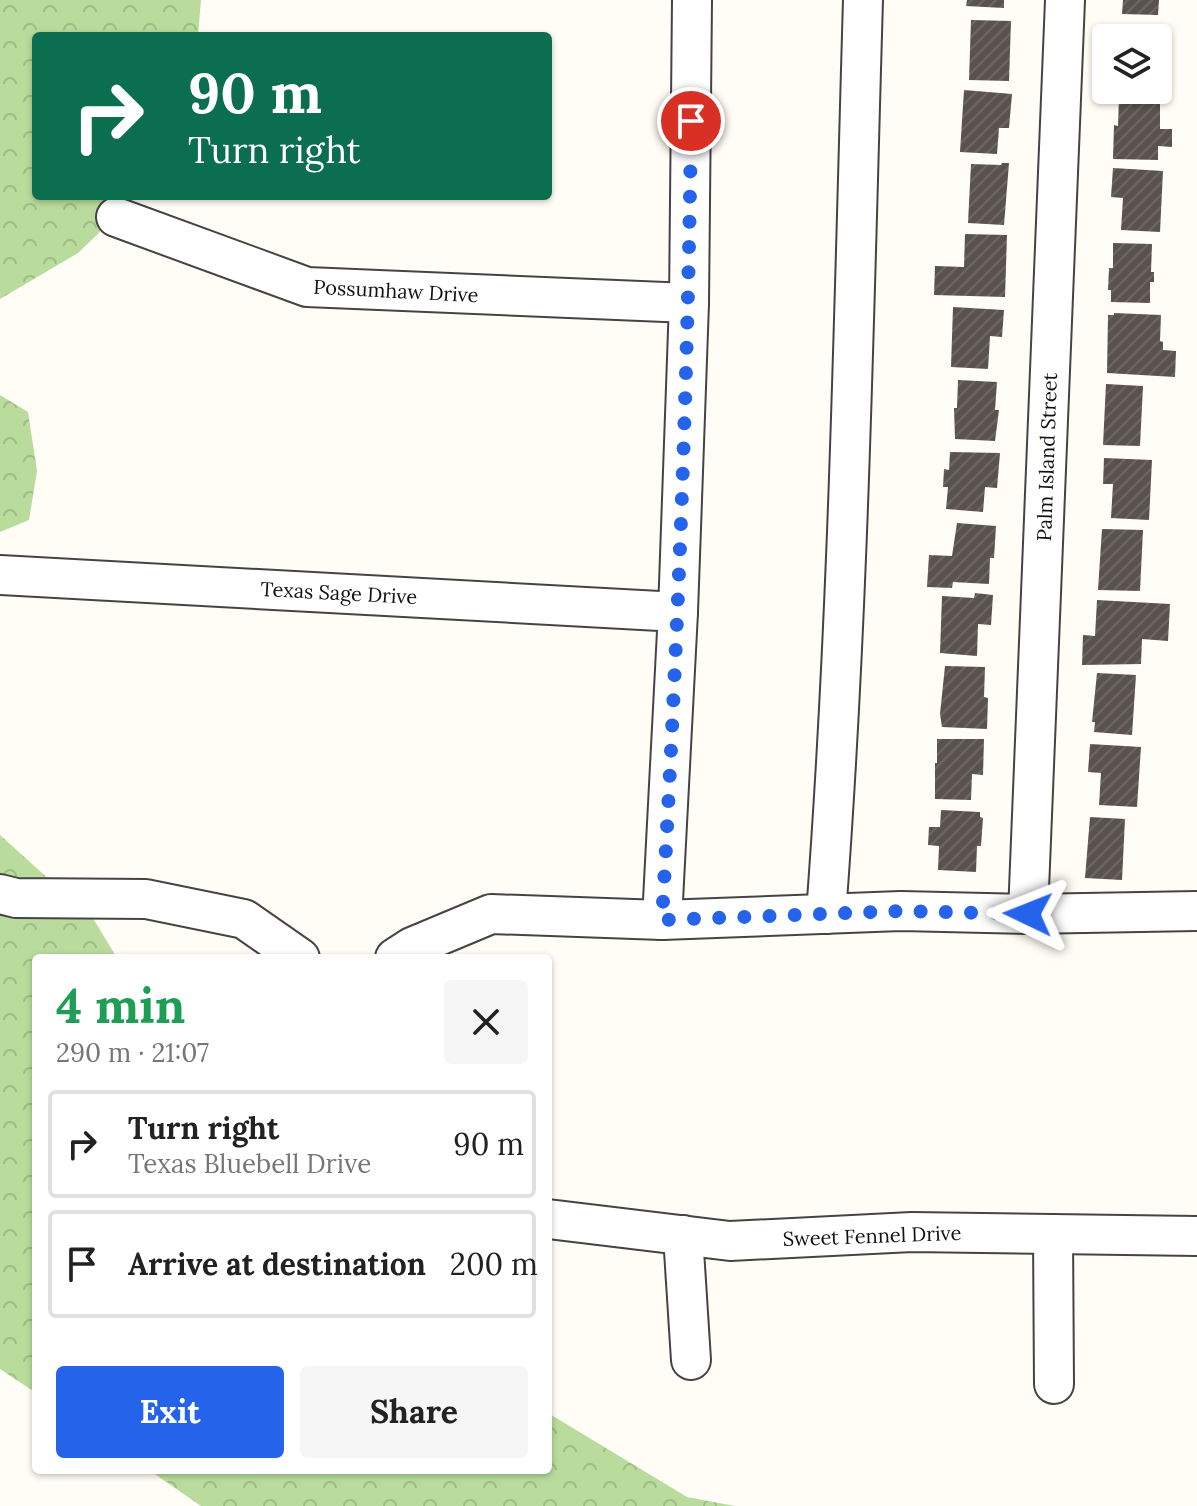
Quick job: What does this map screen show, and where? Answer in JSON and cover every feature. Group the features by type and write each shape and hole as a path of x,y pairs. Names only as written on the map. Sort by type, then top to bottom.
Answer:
{"street":[{"path":"662,920 678,612 689,303 692,0"},
{"path":"826,914 835,803 842,643 863,0"},
{"name":"Palm Island Street","path":"1028,914 1065,0"},
{"name":"Possumhaw Drive","path":"116,217 307,287 689,303"},
{"name":"Texas Sage Drive","path":"0,575 678,612"},
{"path":"0,894 16,898 146,899 244,919 294,954"},
{"path":"401,954 491,914 662,920 901,911 1028,914 1197,911"},
{"name":"Sweet Fennel Drive","path":"552,1219 730,1241 912,1232 1197,1236"},
{"path":"1053,1234 1054,1384"},
{"path":"683,1235 691,1360"}],"green space":[{"path":"0,0 201,0 198,32 32,32 32,200 133,200 78,253 0,299"},
{"path":"0,395 28,412 37,471 29,520 0,532"},
{"path":"0,835 94,920 115,954 32,954 32,1390 0,1369"},
{"path":"552,1415 687,1497 735,1506 201,1506 155,1474 552,1474"}],"building":[{"path":"967,0 1004,0 1004,8 966,6"},
{"path":"1123,0 1159,0 1158,15 1122,14"},
{"path":"971,20 1011,21 1009,81 969,80"},
{"path":"964,90 1012,94 1009,128 999,128 997,154 960,152"},
{"path":"1119,104 1160,104 1160,129 1172,129 1172,147 1158,146 1158,160 1113,159 1114,125 1118,126"},
{"path":"1009,163 1004,225 968,223 971,164"},
{"path":"1113,168 1163,171 1160,232 1121,230 1123,198 1111,197"},
{"path":"965,234 1007,235 1005,297 934,295 935,266 964,267"},
{"path":"1113,243 1152,244 1151,272 1154,272 1154,282 1150,282 1150,303 1111,302 1111,290 1108,290 1109,268 1113,268"},
{"path":"953,307 1004,310 1002,337 990,336 988,369 951,367"},
{"path":"1108,315 1161,315 1160,341 1163,342 1163,350 1176,351 1175,377 1107,373"},
{"path":"958,380 997,382 995,410 999,410 995,441 955,439 954,408 957,408"},
{"path":"1106,384 1143,386 1140,446 1103,445"},
{"path":"950,452 1000,453 997,488 985,487 983,512 946,509 948,487 943,487 944,469 949,470"},
{"path":"1104,458 1152,460 1149,520 1111,518 1113,484 1103,484"},
{"path":"957,523 996,526 989,584 953,582 952,588 927,587 929,555 952,556"},
{"path":"1102,529 1143,530 1140,591 1098,590"},
{"path":"975,593 993,595 991,625 978,624 977,656 940,653 942,596 974,598"},
{"path":"1097,600 1170,604 1168,641 1142,639 1141,664 1082,665 1083,635 1095,636"},
{"path":"945,666 985,667 987,729 942,727 940,714"},
{"path":"1097,673 1136,675 1132,735 1094,732 1095,722 1092,722"},
{"path":"937,739 984,739 983,775 972,774 971,800 935,799"},
{"path":"1090,744 1141,747 1137,807 1099,805 1101,773 1088,772"},
{"path":"941,810 980,812 983,818 976,872 938,870 939,846 928,845 929,827 940,827"},
{"path":"1090,817 1125,819 1122,880 1085,878"}],"route":[{"path":"691,121 680,581 662,920 901,911 1028,914"}]}
